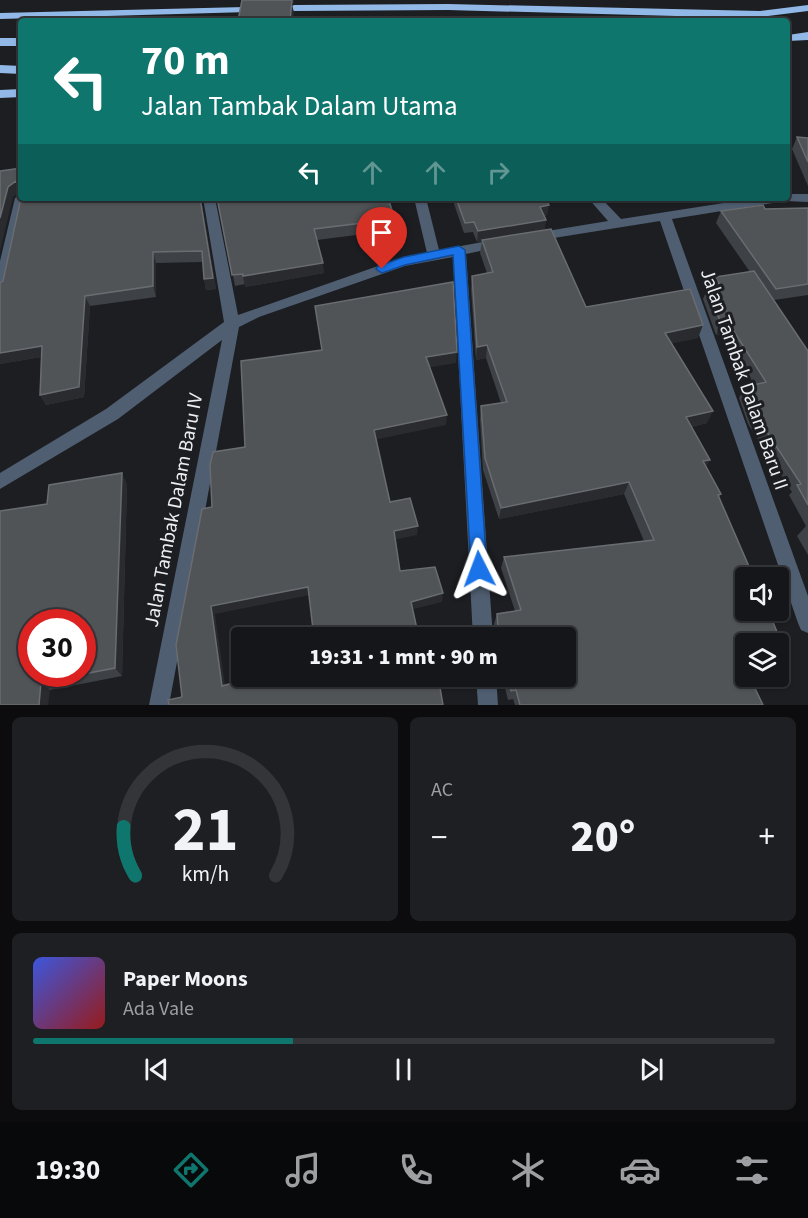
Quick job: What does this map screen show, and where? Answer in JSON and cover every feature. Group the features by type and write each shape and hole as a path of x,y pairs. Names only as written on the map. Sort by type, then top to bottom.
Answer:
{"highway":[{"path":"294,8 448,7 762,14"},
{"path":"720,18 808,9"},
{"path":"0,16 245,10"},
{"path":"790,38 808,36"},
{"path":"0,42 18,42"},
{"path":"0,69 18,70"},
{"path":"0,93 18,93"}],"street":[{"path":"790,198 808,198"},
{"path":"0,291 20,201"},
{"path":"210,201 232,324"},
{"path":"421,201 434,256"},
{"path":"597,201 618,224"},
{"path":"0,482 112,414 232,324 254,313 404,262 459,250 764,201"},
{"name":"Jalan Tambak Dalam Baru II","path":"665,217 808,623"},
{"path":"459,250 482,627"},
{"name":"Jalan Tambak Dalam Baru IV","path":"159,705 232,324"},
{"path":"487,687 488,705"}],"building":[{"path":"242,0 292,0 290,18 239,18"},
{"path":"797,137 808,138 808,162"},
{"path":"18,168 18,185 16,181 8,187 0,218 0,171"},
{"path":"20,201 200,201 213,278 204,279 202,251 153,252 153,286 85,296 79,387 40,395 42,346 0,353 0,283 3,281"},
{"path":"218,201 389,201 395,219 314,229 323,263 243,276 243,274 232,275"},
{"path":"457,201 547,201 549,205 540,207 546,220 478,231 474,222 465,223"},
{"path":"763,205 765,209 808,208 808,284 776,289 721,211"},
{"path":"551,229 586,307 690,289 703,325 665,333 713,411 686,417 710,460 703,461 721,494 718,495 749,567 735,567 735,621 773,621 777,633 735,633 735,687 754,687 763,705 520,705 516,690 511,691 510,687 576,687 576,627 498,627 497,614 521,610 504,557 654,540 629,482 501,508 485,458 481,406 507,402 487,345 477,347 472,276 493,272 482,240"},
{"path":"754,271 808,351 808,505 797,485 801,484 755,414 745,387 766,382 728,322 721,324 708,287 720,285 715,277"},
{"path":"453,282 457,352 426,357 447,415 374,430 390,502 410,498 418,526 394,531 400,571 435,567 443,593 411,602 417,627 313,627 308,587 211,606 222,686 231,683 231,687 440,687 443,705 169,705 168,700 182,697 176,645 202,509 212,507 210,465 213,452 245,447 241,361 322,350 315,306"},
{"path":"122,473 115,668 96,672 96,609 18,609 18,687 41,687 39,705 0,705 0,511 47,504 49,485"}],"route":[{"path":"382,269 459,250 479,569"}]}
